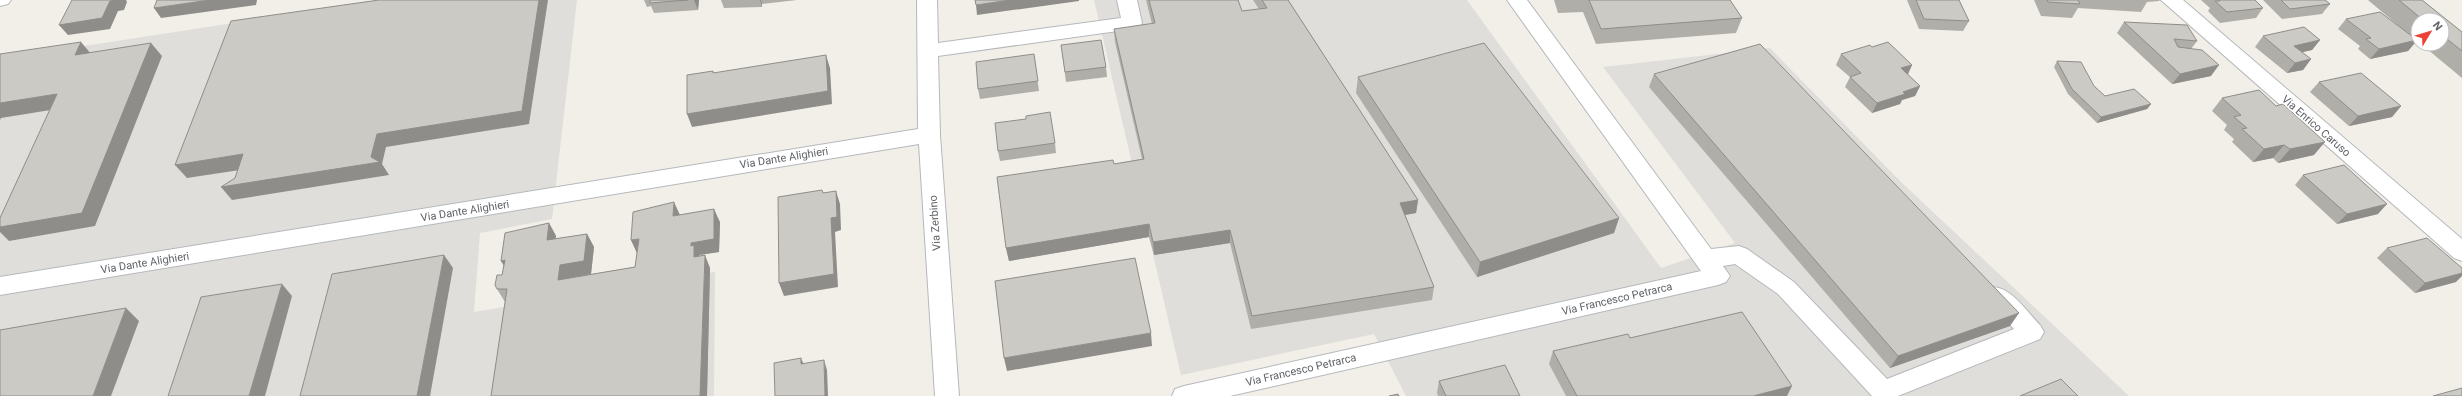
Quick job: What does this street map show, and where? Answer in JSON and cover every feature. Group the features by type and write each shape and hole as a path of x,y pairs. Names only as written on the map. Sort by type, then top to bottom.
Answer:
{"street":[{"name":"Via Zerbino","path":"927,0 929,135 947,396"},
{"path":"928,51 1132,24 1127,0"},
{"name":"Via Francesco Petrarca","path":"1184,396 1718,276 1517,0"},
{"name":"Via Enrico Caruso","path":"2171,0 2462,252"},
{"name":"Via Dante Alighieri","path":"0,286 929,135"},
{"path":"1705,259 1740,255 1786,288 1883,391 2032,332 1982,281"}],"shaded area":[{"path":"383,0 577,0 552,219 480,233 474,312 715,272 714,396 0,396 0,59"},
{"path":"1094,0 1467,0 1661,268 1735,243 1603,67 1770,48 1900,181 2129,396 1406,396 1374,334 1181,375"}],"building":[{"path":"72,0 116,0 110,1 102,18 59,25"},
{"path":"157,0 210,0 154,8"},
{"path":"379,0 539,0 522,111 377,134 371,157 380,162 221,187 235,178 243,154 175,165 231,21"},
{"path":"650,0 688,0 650,3"},
{"path":"975,0 1010,0 976,5"},
{"path":"1149,0 1238,0 1242,11 1267,8 1262,0 1288,0 1418,200 1400,203 1434,287 1252,316 1230,230 1153,242 1149,224 1006,248 997,177 1113,160 1114,164 1144,159 1114,29 1155,23"},
{"path":"1589,0 1730,0 1742,18 1601,29"},
{"path":"1916,0 1959,0 1969,21 1924,19"},
{"path":"2047,0 2078,0 2080,4 2048,2"},
{"path":"2219,0 2255,0 2263,8 2227,12 2215,1 2220,1"},
{"path":"2281,0 2325,0 2330,4 2290,9"},
{"path":"2399,0 2422,0 2437,12 2413,12"},
{"path":"2380,12 2410,35 2410,42 2379,49 2366,39 2371,38 2346,19"},
{"path":"2124,22 2187,25 2197,41 2174,39 2178,47 2202,50 2219,65 2180,74"},
{"path":"2450,22 2462,32 2462,51 2450,41"},
{"path":"2304,27 2320,40 2294,46 2311,59 2295,63 2263,36"},
{"path":"1101,40 1106,67 1065,72 1061,45"},
{"path":"81,42 75,55 151,43 82,213 0,227 0,218 57,94 0,103 0,54"},
{"path":"1888,42 1912,65 1901,68 1920,86 1903,92 1905,94 1877,103 1850,77 1861,73 1841,54 1870,45 1872,47"},
{"path":"1484,43 1619,218 1480,262 1358,77"},
{"path":"1760,44 2019,313 1898,356 1654,74"},
{"path":"1034,54 1038,81 978,89 976,62"},
{"path":"826,55 828,91 687,114 687,75 713,71 713,73"},
{"path":"2057,61 2081,62 2094,86 2105,96 2134,89 2151,104 2101,117 2072,89"},
{"path":"2361,73 2401,106 2358,116 2319,82"},
{"path":"2259,90 2276,106 2283,104 2325,142 2290,149 2284,145 2264,149 2242,129 2247,128 2234,117 2241,115 2222,98"},
{"path":"1050,112 1055,143 998,151 995,123 1026,119 1026,116"},
{"path":"2344,165 2387,204 2347,214 2303,175"},
{"path":"822,190 823,193 836,191 837,217 831,218 834,274 779,283 778,197"},
{"path":"674,202 673,216 714,209 714,239 691,243 691,246 694,245 694,257 705,255 700,396 491,396 507,289 497,289 495,285 497,275 502,275 505,260 501,261 505,233 549,223 547,240 587,234 584,261 560,265 558,280 635,267 639,239 631,240 633,212"},
{"path":"2427,238 2462,268 2462,273 2425,283 2387,248"},
{"path":"444,255 417,396 300,396 332,274"},
{"path":"1135,258 1151,333 1004,358 995,281"},
{"path":"282,284 249,396 168,396 201,297"},
{"path":"126,308 93,396 0,396 0,330"},
{"path":"1742,312 1792,386 1753,396 1577,396 1553,351 1628,334 1630,338"},
{"path":"801,358 801,364 824,360 825,396 775,396 774,363"},
{"path":"1505,365 1520,396 1446,396 1439,381"},
{"path":"2061,379 2078,396 2020,396"},
{"path":"2462,388 2462,396 2433,396"}]}
